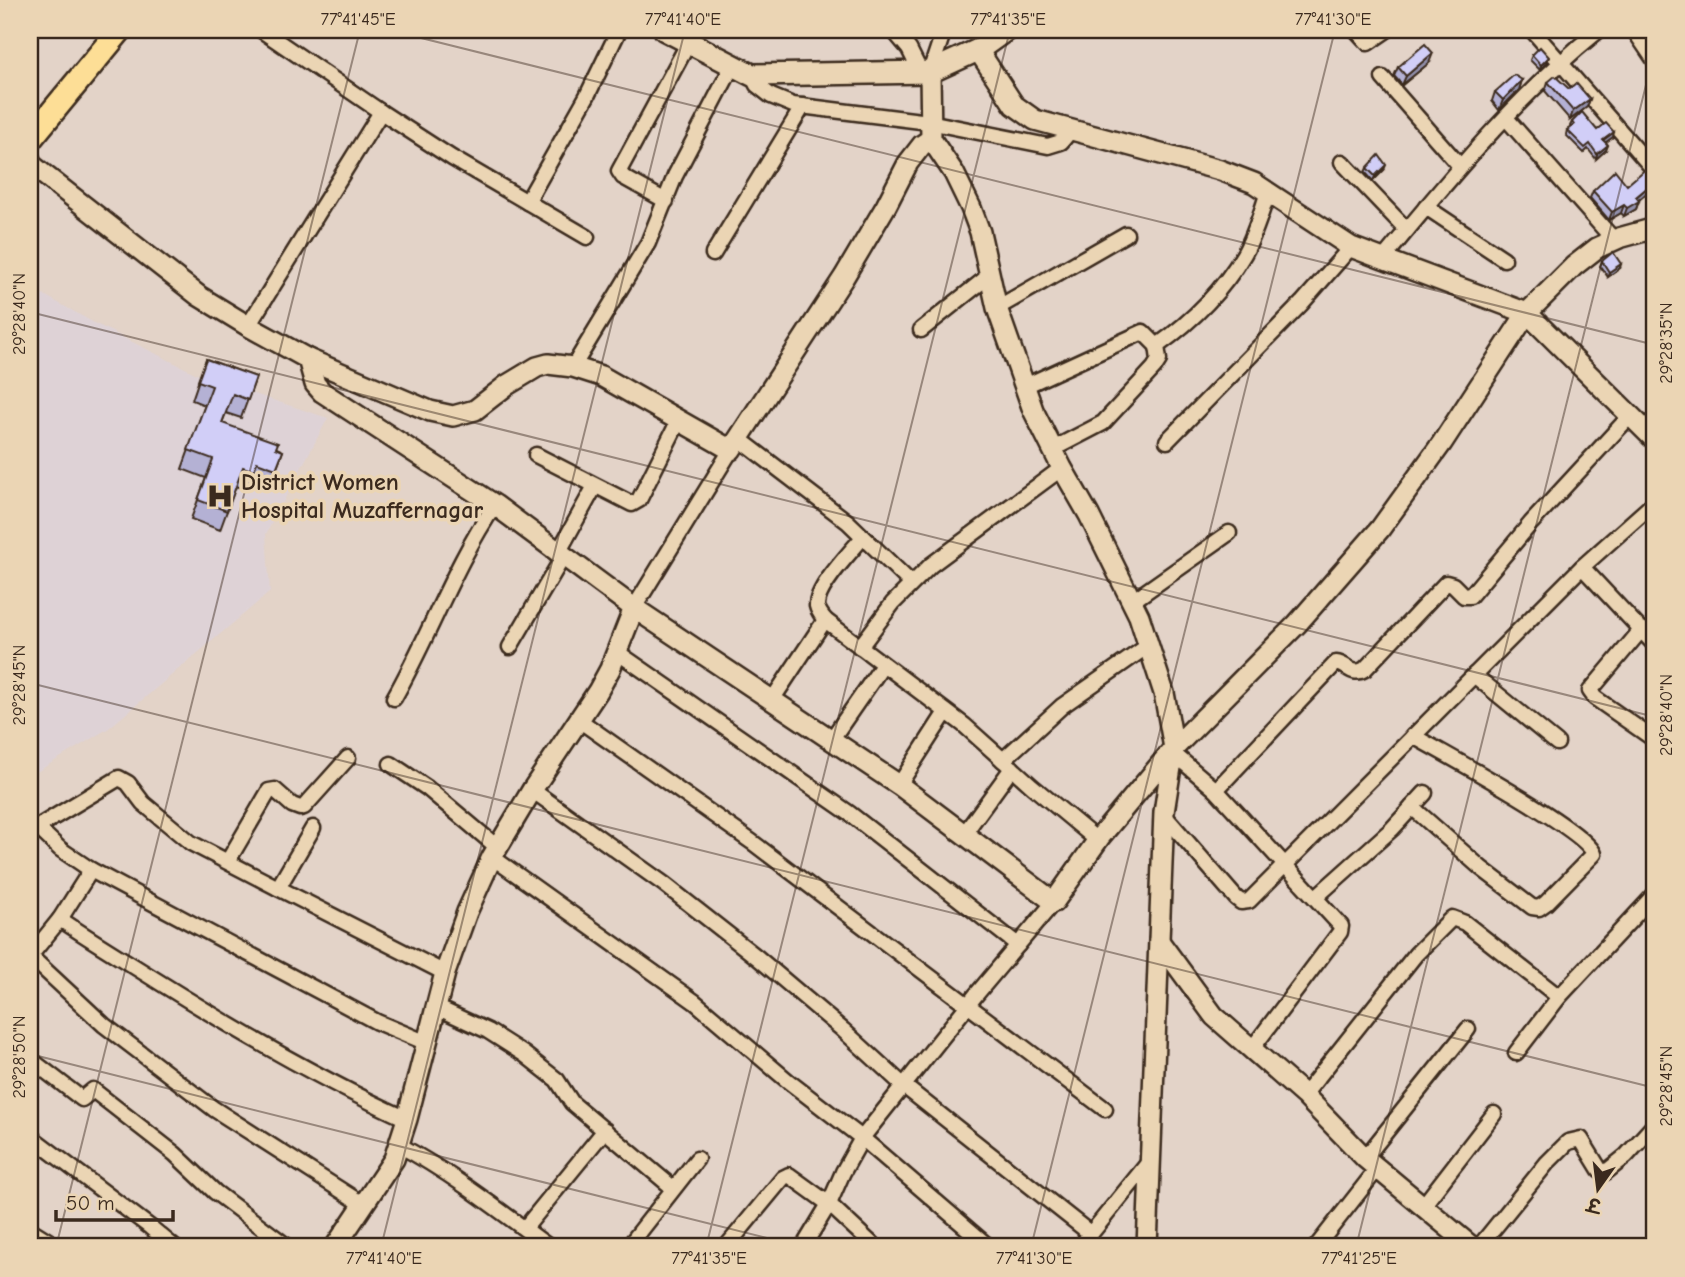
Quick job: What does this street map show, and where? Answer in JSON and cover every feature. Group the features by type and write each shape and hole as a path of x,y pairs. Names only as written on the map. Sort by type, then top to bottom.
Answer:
{"main road":[{"path":"30,115 100,30"},
{"path":"30,139 120,30"},
{"path":"665,30 743,70 925,72 978,50 1006,30"}],"street":[{"path":"261,30 452,158 587,237"},
{"path":"527,202 580,108 619,30"},
{"path":"893,30 925,72"},
{"path":"944,30 925,72 930,130 971,208 997,308 1033,410 1089,515 1149,645 1164,693 1174,751 1164,815 1147,1247"},
{"path":"1356,30 1368,43 1387,30"},
{"path":"1532,30 1650,155 1655,171"},
{"path":"1383,259 1460,166 1560,61 1599,30"},
{"path":"1634,30 1655,61"},
{"path":"666,201 623,177 619,171 689,42"},
{"path":"978,50 1014,104 1035,120 1220,170 1254,183 1352,247 1527,313 1655,440"},
{"path":"573,367 648,243 684,156 743,70 771,96 803,106 930,130 1048,146 1061,142 1072,130"},
{"path":"1383,78 1460,166"},
{"path":"713,254 803,106"},
{"path":"248,327 380,112"},
{"path":"1506,118 1614,240"},
{"path":"335,1247 394,1159 445,973 463,922 495,852 532,790 598,691 634,608 734,444 844,277 908,163 930,130"},
{"path":"1342,162 1407,230"},
{"path":"31,164 199,296 248,327 308,359 430,411 453,416 475,411 526,371 548,364 573,367 601,376 679,420 734,444 848,522 911,583"},
{"path":"1157,345 1197,313 1244,254 1268,192"},
{"path":"1426,207 1504,258"},
{"path":"803,1247 829,1204 862,1138 1054,902 1097,840 1174,751 1297,624 1380,529 1442,443 1527,313 1597,248 1655,228"},
{"path":"997,308 1126,234"},
{"path":"1167,441 1302,303 1352,247"},
{"path":"921,330 990,275"},
{"path":"1025,386 1143,332 1157,345 1158,362 1115,411 1090,431 1053,449"},
{"path":"308,359 316,384 322,392 495,505 634,608 899,785 1054,902"},
{"path":"1216,790 1336,663 1354,673 1365,669 1446,583 1453,585 1464,596 1470,596 1531,523 1630,416"},
{"path":"536,455 629,504 635,503 679,420"},
{"path":"860,647 911,583 931,565 1062,468"},
{"path":"510,647 561,555 595,486"},
{"path":"1164,815 1241,902 1248,901 1582,567 1655,502"},
{"path":"394,698 436,610 482,523 495,505"},
{"path":"1131,602 1229,533"},
{"path":"863,537 819,597 819,612 825,620 946,712 1097,840"},
{"path":"1582,567 1655,645"},
{"path":"772,701 825,620"},
{"path":"1642,629 1590,691 1595,698 1655,740"},
{"path":"964,834 1007,764 1039,724 1149,645"},
{"path":"617,652 849,813 1018,945"},
{"path":"831,740 883,665"},
{"path":"1474,675 1557,743"},
{"path":"899,785 946,712"},
{"path":"579,720 752,842 1105,1109"},
{"path":"1412,807 1532,907 1539,908 1546,903 1594,854 1591,847 1576,835 1531,805 1413,736"},
{"path":"1174,751 1216,790 1339,921 1340,932 1251,1050"},
{"path":"228,861 269,791 275,790 296,807 304,807 348,758"},
{"path":"391,764 427,788 495,852 695,1002 788,1081 862,1138 989,1247"},
{"path":"427,1043 377,1022 91,870 34,829 119,778 125,781 143,803 191,843 445,973"},
{"path":"532,790 664,884 758,958 904,1086 1091,1234"},
{"path":"1316,897 1372,848 1425,793"},
{"path":"278,888 313,828"},
{"path":"91,870 60,919 30,957 104,1025 214,1109 364,1205"},
{"path":"1516,1053 1559,997 1655,894"},
{"path":"1304,1095 1416,954 1452,918 1465,923 1559,997"},
{"path":"60,919 108,952 246,1035 351,1094 407,1119"},
{"path":"1159,941 1214,1016 1304,1095 1372,1163 1472,1247"},
{"path":"436,1007 488,1031 524,1054 557,1080 572,1102 673,1188"},
{"path":"1316,1247 1372,1163 1468,1029"},
{"path":"30,1059 82,1099 93,1090 176,1154 215,1192 288,1247"},
{"path":"1423,1206 1494,1114"},
{"path":"1479,1247 1547,1163 1568,1142 1581,1139 1600,1170 1606,1172 1626,1156 1655,1124"},
{"path":"525,1228 605,1130"},
{"path":"30,1136 174,1247"},
{"path":"399,1145 484,1197 544,1246"},
{"path":"628,1247 697,1159"},
{"path":"1080,1247 1149,1162"},
{"path":"726,1247 743,1223 786,1176 794,1178 829,1204 875,1247"},
{"path":"31,1233 58,1247"}],"shaded area":[{"path":"30,287 96,324 205,378 328,418 266,534 270,592 109,728 30,776"}],"building":[{"path":"1425,44 1433,53 1406,76 1398,67"},
{"path":"1540,47 1549,57 1541,65 1532,55"},
{"path":"1514,75 1522,80 1503,100 1495,92"},
{"path":"1555,76 1569,89 1576,83 1590,99 1573,111 1548,82"},
{"path":"1582,112 1597,130 1606,123 1614,132 1603,140 1608,145 1597,154 1590,144 1585,148 1567,130 1574,125 1572,122"},
{"path":"1379,155 1386,165 1375,176 1367,168"},
{"path":"1648,167 1655,172 1655,181 1636,197 1639,201 1627,208 1624,205 1612,212 1593,191 1615,170 1627,185"},
{"path":"1613,252 1621,264 1609,272 1602,261"},
{"path":"206,359 256,377 248,400 233,394 222,423 278,443 276,448 283,451 276,469 257,462 254,471 243,467 227,511 198,500 213,459 188,450 212,386 198,381"}],"place":[{"name":"District Women Hospital Muzaffernagar","path":"220,496"}]}
